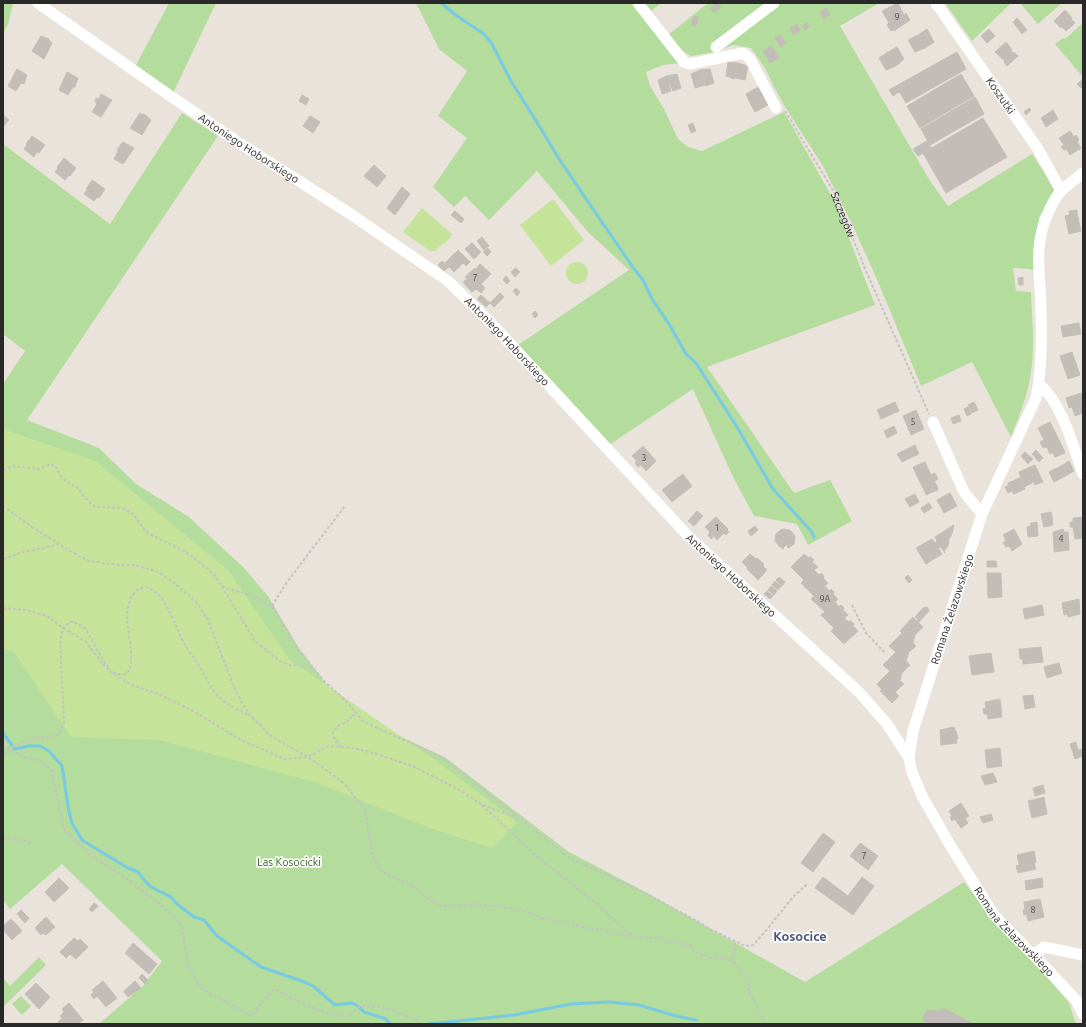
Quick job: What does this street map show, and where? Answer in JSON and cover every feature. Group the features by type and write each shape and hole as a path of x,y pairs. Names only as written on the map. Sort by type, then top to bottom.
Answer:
{"street":[{"name":"Antoniego Hoborskiego","path":"38,3 182,104 247,148 349,213 448,281 492,324 688,536 859,692 887,724 909,758"},
{"path":"638,3 684,62 690,64 743,53 750,59 776,108"},
{"path":"716,47 774,3"},
{"name":"Koszutki","path":"936,3 1038,149 1061,191"},
{"name":"Romana Żelazowskiego","path":"1083,173 1061,191 1052,204 1043,223 1039,238 1038,254 1041,312 1039,384 1036,398 982,514 913,730 909,758 912,772 922,796 950,845 994,915 1025,947 1034,954 1076,1000 1083,1014"},
{"path":"1039,384 1047,390 1059,409 1083,474"},
{"path":"933,422 964,492 982,514"},
{"path":"1034,954 1044,947 1083,955"}],"path":[{"name":"Szczegów","path":"776,108 783,108 834,192 869,278 933,422"},
{"path":"3,470 13,466 39,468 51,464 56,467 61,477 78,488 85,498 95,507 123,508 134,514 146,532 186,552 214,574 255,641 281,662 290,665 311,666"},
{"path":"3,506 32,527 77,555 89,561 118,565 134,565 158,572 197,603 208,620 234,687 250,715 272,737 308,757 344,783 365,810 372,854 380,871 416,888 423,896 440,906 452,908 474,904 518,909 546,919 631,936 691,945 697,953 713,958 732,960 739,968 748,984 750,994 755,1001 759,1014 766,1024"},
{"path":"272,606 287,582 346,506"},
{"path":"3,559 23,552 59,544"},
{"path":"220,585 254,596 272,606 298,650 325,682 357,713 364,722 440,756 570,858 645,893 712,930 745,946 753,945 794,896 807,884"},
{"path":"3,759 7,750 28,740 58,735 64,722 60,644 62,628 70,622 74,622 85,628 103,660 110,669 116,674 124,675 128,672 131,660 128,614 131,599 138,589 150,589 158,594 168,608 182,639 218,695 237,709 250,715"},
{"path":"852,605 866,633 884,652"},
{"path":"3,608 25,610 46,616 62,628 86,642 106,668 118,677 132,685 161,695 182,705 241,740 285,759 308,757 328,746 354,748 412,766 456,788 481,804 534,854 597,904 631,936"},
{"path":"341,747 333,736 333,732 338,726 345,723 351,718 350,717 357,713"},
{"path":"3,748 27,758 40,761 52,769 64,829 89,854 126,878 161,905 181,926 188,963 198,987 251,1016 274,989 328,1013 349,1016 359,1007 366,1006 385,1008 416,1020 420,1024"},
{"path":"481,804 520,819"},
{"path":"3,838 25,841 32,844"},
{"path":"732,960 735,941"}],"green space":[{"path":"3,3 13,3 8,25 3,34"},
{"path":"169,3 216,3 173,93 135,67"},
{"path":"416,3 633,3 681,63 663,65 646,72 650,86 664,109 678,139 688,147 702,151 784,112 835,202 875,305 707,367 794,493 830,480 852,521 808,545 797,524 754,516 733,477 693,389 609,445 518,345 629,270 587,231 537,171 489,220 465,196 454,207 433,187 467,138 438,116 467,71 439,49"},
{"path":"643,3 661,3 650,12"},
{"path":"708,3 879,3 840,26 930,181 948,206 1032,154 1057,192 1039,217 1035,271 1030,269 1013,268 1016,291 1031,292 1033,342 1030,381 1011,437 972,362 921,386 879,284 853,226 823,166 785,107 765,68 751,48 733,45 715,52 691,56 676,46 668,35"},
{"path":"945,3 1009,3 1010,4 972,41"},
{"path":"1020,3 1062,3 1038,24"},
{"path":"1083,23 1083,77 1055,44 1063,38 1065,39"},
{"name":"Las Kosocicki","path":"182,113 218,136 27,420 99,448 136,484 189,517 243,567 268,596 299,648 326,684 368,721 446,758 569,852 638,888 805,982 964,882 994,921 1069,1003 1076,1024 99,1024 143,986 162,961 62,864 10,909 3,900 3,384 25,351 3,334 3,144 110,224"},
{"path":"553,199 584,240 551,266 520,225"},
{"path":"422,208 452,234 451,237 435,251 430,251 403,232"},
{"path":"573,262 581,262 588,269 588,277 581,284 573,284 566,277 566,269"},
{"path":"3,429 95,461 228,570 290,660 434,759 517,822 493,848 435,830 317,783 160,740 71,737 14,652 3,648"},
{"path":"39,957 46,965 3,1007 3,978 10,986"},
{"path":"21,996 31,1006 22,1015 12,1004"}],"building":[{"path":"717,3 721,7 714,13 711,8"},
{"path":"898,3 904,15 906,13 910,20 894,31 891,31 887,25 889,23 882,11"},
{"path":"826,8 830,15 824,19 820,12"},
{"path":"1065,10 1075,23 1066,31 1054,21"},
{"path":"694,16 699,18 695,27 691,25"},
{"path":"1017,18 1027,30 1022,34 1013,22"},
{"path":"807,23 809,27 805,30 802,26"},
{"path":"797,24 800,31 793,34 790,28"},
{"path":"927,29 934,42 925,48 918,35"},
{"path":"989,29 995,36 987,43 981,36"},
{"path":"781,35 786,43 780,47 775,38"},
{"path":"918,35 925,48 915,52 908,40"},
{"path":"41,36 49,39 52,43 44,59 32,51"},
{"path":"1006,42 1012,50 1011,51 1018,56 1007,66 1004,62 1005,61 995,52"},
{"path":"772,46 779,58 770,63 763,51"},
{"path":"897,47 904,59 896,66 888,52"},
{"path":"888,52 896,66 886,70 879,58"},
{"path":"957,52 966,69 906,103 896,86"},
{"path":"728,62 738,63 734,79 726,76"},
{"path":"738,63 748,66 745,80 735,78"},
{"path":"17,69 27,75 24,84 21,83 16,91 8,86"},
{"path":"710,69 714,83 706,86 700,70"},
{"path":"700,70 705,85 695,88 691,74"},
{"path":"67,72 78,78 75,87 73,87 68,95 59,90"},
{"path":"677,74 681,88 673,91 667,76"},
{"path":"961,74 974,96 920,128 907,106"},
{"path":"667,76 671,91 662,94 658,80"},
{"path":"1082,80 1083,87 1081,88 1077,84"},
{"path":"896,86 899,92 893,96 889,90"},
{"path":"758,87 764,96 750,103 746,94"},
{"path":"101,94 112,100 101,117 92,112 97,104 95,101 96,98 99,99"},
{"path":"302,95 309,99 306,105 299,101"},
{"path":"764,96 768,105 755,112 750,103"},
{"path":"975,97 984,114 930,145 921,129"},
{"path":"1029,108 1031,110 1026,115 1024,112"},
{"path":"1053,110 1058,119 1046,127 1041,118"},
{"path":"140,113 143,115 144,114 151,120 142,135 130,128"},
{"path":"3,115 9,120 3,128"},
{"path":"310,116 320,122 313,133 303,126"},
{"path":"983,118 1007,157 946,193 923,153"},
{"path":"693,123 696,131 691,133 688,125"},
{"path":"1070,131 1074,137 1076,135 1079,140 1077,142 1081,148 1070,155 1066,149 1064,150 1061,147 1064,145 1059,138"},
{"path":"32,136 45,145 34,157 24,149"},
{"path":"927,141 931,148 918,156 913,149"},
{"path":"123,142 134,148 123,164 114,159 118,151 117,149"},
{"path":"64,158 76,168 65,180 55,172"},
{"path":"374,165 386,176 377,187 364,176"},
{"path":"92,180 105,189 99,198 98,197 94,201 84,194"},
{"path":"402,187 410,194 395,215 387,208"},
{"path":"1077,210 1077,213 1070,215 1069,211"},
{"path":"455,211 464,219 461,223 451,215"},
{"path":"1077,213 1081,231 1069,234 1065,216"},
{"path":"482,237 489,246 484,250 477,241"},
{"path":"472,243 481,252 474,259 465,249"},
{"path":"488,248 491,252 487,256 483,252"},
{"path":"458,250 467,259 454,272 445,263"},
{"path":"467,259 470,262 466,266 463,263"},
{"path":"442,261 449,267 444,271 438,265"},
{"path":"480,264 491,274 486,279 476,269"},
{"path":"475,268 486,279 476,289 465,277"},
{"path":"516,268 520,272 515,277 511,272"},
{"path":"506,276 510,281 507,284 503,280"},
{"path":"1023,277 1023,285 1019,285 1018,278"},
{"path":"467,279 471,283 467,287 463,282"},
{"path":"471,283 476,289 472,292 467,287"},
{"path":"481,284 485,288 481,293 476,289"},
{"path":"516,288 520,292 517,296 513,291"},
{"path":"500,293 504,297 494,307 490,303"},
{"path":"481,295 490,303 486,307 477,299"},
{"path":"535,311 538,315 535,318 532,314"},
{"path":"1079,323 1081,334 1063,337 1061,326"},
{"path":"1072,352 1080,375 1068,379 1060,356"},
{"path":"1081,393 1083,403 1069,408 1066,398"},
{"path":"895,402 899,411 881,419 877,410"},
{"path":"974,402 978,410 972,413 968,405"},
{"path":"1083,403 1083,413 1075,416 1072,407"},
{"path":"968,407 971,414 967,416 964,409"},
{"path":"916,410 924,429 911,435 903,416"},
{"path":"959,415 961,421 953,424 951,418"},
{"path":"1050,422 1052,426 1040,432 1038,428"},
{"path":"894,426 897,433 889,437 886,430"},
{"path":"1052,426 1063,448 1050,454 1047,447 1043,448 1040,442 1044,440 1040,432"},
{"path":"886,430 889,437 887,438 884,431"},
{"path":"915,445 919,454 902,462 897,454"},
{"path":"643,446 656,461 646,471 641,465 638,467 635,463 637,461 632,456"},
{"path":"1063,448 1065,453 1055,457 1053,453"},
{"path":"1036,450 1043,458 1039,462 1032,454"},
{"path":"1025,452 1033,459 1028,464 1021,456"},
{"path":"1069,461 1074,471 1067,475 1063,465"},
{"path":"925,462 931,475 919,480 913,467"},
{"path":"1035,465 1043,482 1035,485 1034,482 1024,487 1019,472"},
{"path":"1063,465 1067,475 1054,482 1049,472"},
{"path":"935,473 938,479 934,481 931,475"},
{"path":"683,474 692,486 672,502 662,490"},
{"path":"931,475 937,486 925,492 919,480"},
{"path":"1020,478 1025,489 1014,494 1012,491 1008,493 1005,487 1009,485 1008,483"},
{"path":"937,486 938,490 932,492 931,489"},
{"path":"931,489 932,492 926,495 925,492"},
{"path":"950,493 957,506 944,513 937,500"},
{"path":"915,494 919,502 910,507 905,499"},
{"path":"929,503 932,508 924,513 921,508"},
{"path":"697,511 703,516 694,526 688,521"},
{"path":"1051,512 1052,517 1042,519 1041,514"},
{"path":"716,517 728,529 727,530 729,532 726,535 724,533 717,540 714,536 711,539 708,535 710,532 705,527"},
{"path":"1052,517 1053,525 1044,527 1042,519"},
{"path":"1083,517 1083,538 1075,539 1073,527 1070,527 1070,522 1073,522 1073,518"},
{"path":"1037,522 1038,536 1028,537 1027,527 1031,526 1031,523"},
{"path":"954,525 952,533 951,533 949,528"},
{"path":"755,526 758,530 751,536 748,531"},
{"path":"949,528 952,533 948,539 949,542 947,548 944,550 945,553 941,547 938,548 942,554 926,564 916,548 932,539 935,543 937,541 935,537"},
{"path":"782,529 790,530 795,536 794,544 788,548 787,544 783,548 784,549 775,541 776,534"},
{"path":"1014,529 1022,544 1012,551 1009,546 1006,547 1003,543 1006,541 1003,535"},
{"path":"1063,529 1064,532 1068,532 1069,546 1054,547 1053,532"},
{"path":"1069,546 1069,550 1054,552 1054,547"},
{"path":"750,554 764,564 763,566 767,570 758,580 742,562"},
{"path":"804,554 814,560 812,562 818,567 814,570 819,575 821,573 824,576 823,578 828,583 825,586 829,591 831,589 834,592 833,594 838,599 835,602 839,607 841,605 844,608 843,610 848,615 844,618 849,622 851,621 854,624 853,626 858,631 844,644 831,631 834,628 821,615 825,612 811,599 814,596 801,583 804,580 791,567"},
{"path":"987,561 996,561 997,567 987,567"},
{"path":"987,573 1001,573 1002,597 988,598"},
{"path":"908,575 912,580 909,583 905,578"},
{"path":"779,577 785,582 782,586 776,580"},
{"path":"775,581 781,586 778,590 772,585"},
{"path":"771,586 777,591 774,595 768,590"},
{"path":"767,591 773,596 770,599 764,594"},
{"path":"1079,599 1080,614 1068,617 1067,614 1064,615 1062,603"},
{"path":"1042,605 1044,615 1025,619 1023,609"},
{"path":"927,607 929,611 918,622 923,627 915,635 913,643 916,646 909,652 906,661 910,665 902,673 900,681 904,684 895,692 899,696 892,703 880,691 882,690 877,684 890,671 883,665 896,652 889,646 902,633 900,631 913,617 917,621 918,619 915,617 923,608"},
{"path":"1041,647 1043,662 1023,664 1022,649"},
{"path":"1019,649 1022,649 1023,659 1020,659"},
{"path":"991,653 994,672 972,675 969,656"},
{"path":"1059,663 1062,673 1047,678 1044,667"},
{"path":"1033,695 1035,707 1025,709 1023,696"},
{"path":"1000,699 1002,717 988,719 987,714 984,714 983,709 986,708 985,702"},
{"path":"954,727 958,739 956,739 957,743 941,745 940,730"},
{"path":"1076,742 1078,750 1082,749 1083,756 1075,759 1070,744"},
{"path":"1000,748 1002,766 987,768 985,750"},
{"path":"993,773 997,782 985,785 981,776"},
{"path":"1043,785 1045,793 1035,796 1033,788"},
{"path":"1044,797 1047,814 1032,818 1028,801"},
{"path":"961,803 969,816 958,824 955,819 952,821 950,817 952,816 949,811"},
{"path":"991,814 993,820 983,823 980,817"},
{"path":"965,819 968,823 961,828 958,823"},
{"path":"823,833 835,842 813,872 801,863"},
{"path":"860,843 878,856 868,870 850,856"},
{"path":"1034,851 1036,862 1034,863 1036,869 1018,873 1016,866 1019,865 1017,855"},
{"path":"823,877 848,896 862,877 874,886 853,915 815,888"},
{"path":"59,878 69,888 54,902 45,892"},
{"path":"1042,878 1043,887 1026,890 1025,881"},
{"path":"1040,899 1044,917 1028,921 1026,914 1024,915 1024,902"},
{"path":"94,903 98,906 92,912 89,909"},
{"path":"21,910 29,918 25,923 17,914"},
{"path":"46,917 55,927 46,935 43,933 41,935 35,928"},
{"path":"11,919 17,925 11,931 16,936 12,940 3,930 3,926"},
{"path":"17,925 22,931 16,936 11,931"},
{"path":"74,938 78,941 80,939 88,947 76,959 70,954 66,958 60,952"},
{"path":"133,943 157,964 149,974 125,953"},
{"path":"142,974 148,980 145,984 139,978"},
{"path":"103,981 117,998 106,1007 97,996 94,999 91,995 94,992 92,990"},
{"path":"135,981 141,988 128,997 124,991"},
{"path":"36,983 50,997 39,1009 25,994"},
{"path":"69,1003 83,1020 78,1024 60,1024 58,1022 62,1018 60,1016 64,1012 62,1009"},
{"path":"943,1008 974,1024 928,1024 922,1019 927,1010 938,1011"}],"waterway":[{"path":"441,3 484,34 492,44 511,81 561,162 643,280 652,299 669,324 686,354 696,363 737,427 773,489 811,531 814,537"},
{"path":"3,733 15,749 29,746 40,746 49,751 62,766 69,812 72,823 82,840 126,867 138,872 151,887 171,897 177,904 194,917 204,920 217,936 261,967 313,986 335,1005 352,1003 364,1012 386,1019 390,1024"},
{"path":"429,1024 514,1015 571,1004 609,1002 639,1005 676,1016 696,1020"}],"district":[{"name":"Kosocice","path":"800,936"}]}
